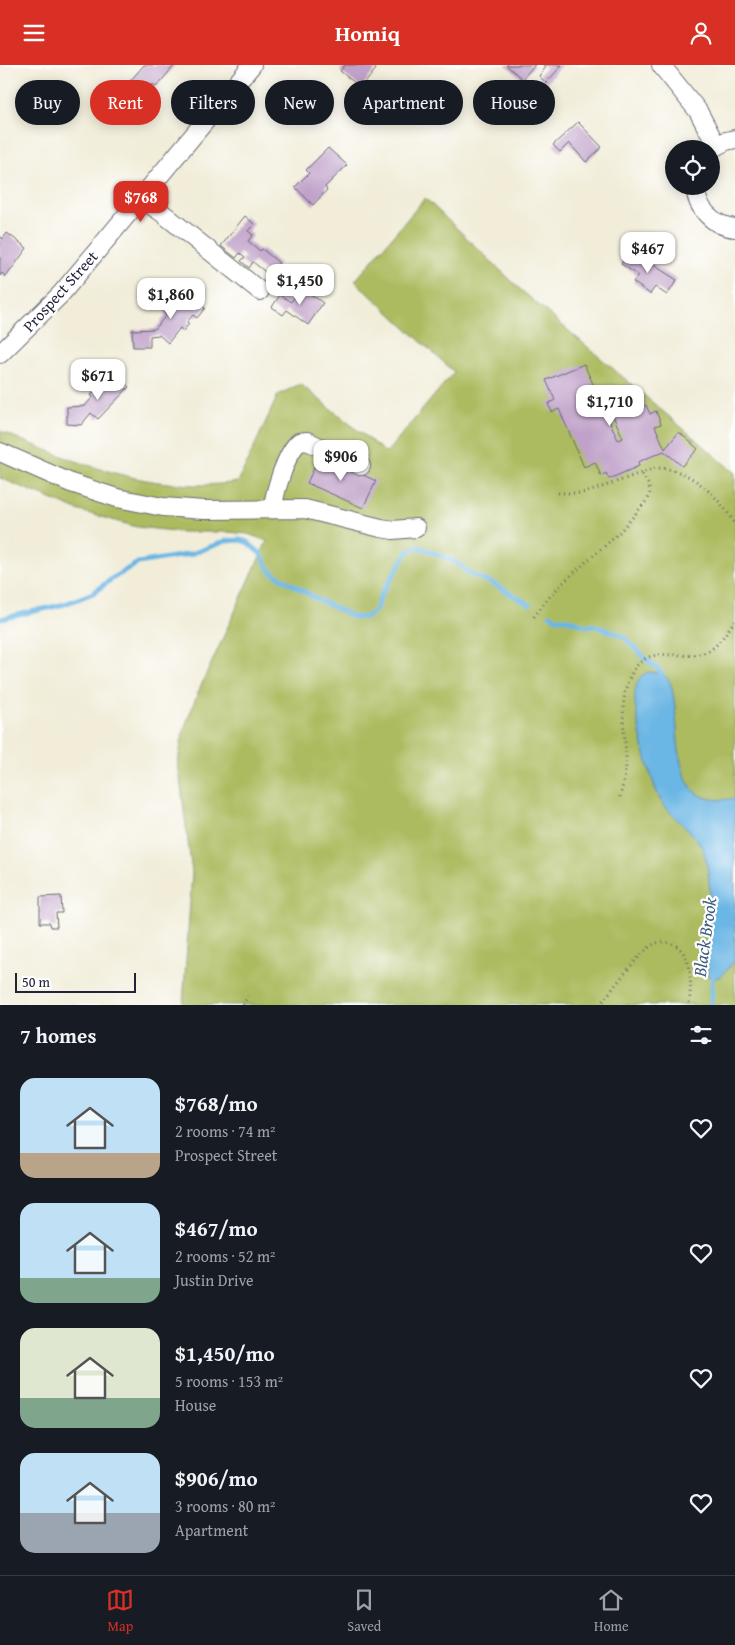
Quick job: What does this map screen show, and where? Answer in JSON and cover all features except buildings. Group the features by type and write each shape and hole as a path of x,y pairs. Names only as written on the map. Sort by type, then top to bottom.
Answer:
{"street":[{"name":"Prospect Street","path":"0,354 62,294 252,65"},
{"path":"661,65 698,111 711,140"},
{"path":"720,144 735,139"},
{"path":"697,195 698,202 712,219 735,228"},
{"path":"140,198 161,212 260,291"},
{"path":"273,509 277,486 299,442 307,441 361,465"},
{"path":"0,453 70,483 116,498 204,510 305,509 392,530 416,528"}],"path":[{"path":"558,493 582,493 655,468 662,468 681,473 714,495 735,524"},
{"path":"534,617 552,593 610,541 648,499 650,491 641,473"},
{"path":"620,797 626,764 625,695 633,671 642,662 658,654 692,655 707,652 735,621"},
{"path":"600,1005 634,963 650,947 660,942 676,946 687,960 691,976 689,1005"},
{"path":"243,1005 248,996"}],"green space":[{"path":"425,198 521,290 735,473 735,1005 183,1005 192,873 178,763 183,731 200,688 267,541 248,534 183,532 137,527 80,511 0,478 0,431 87,465 146,480 176,484 207,485 238,482 278,395 300,384 386,453 454,372 355,281"}],"water":[{"path":"649,672 663,675 669,680 671,685 679,752 689,784 699,794 714,799 735,798 735,961 721,976 712,979 709,977 707,970 710,898 705,856 697,840 660,799 639,730 635,692 637,682"}],"waterway":[{"path":"1,619 65,604 93,593 138,563 191,554 226,541 240,540 247,542 261,554 273,573 315,598 355,618 367,617 376,609 381,595 407,553 418,547 455,562 474,576 492,583 530,605"},
{"path":"550,615 586,626 593,625 623,636 658,669 662,675 661,681"},
{"name":"Black Brook","path":"711,1005 713,973"}]}
